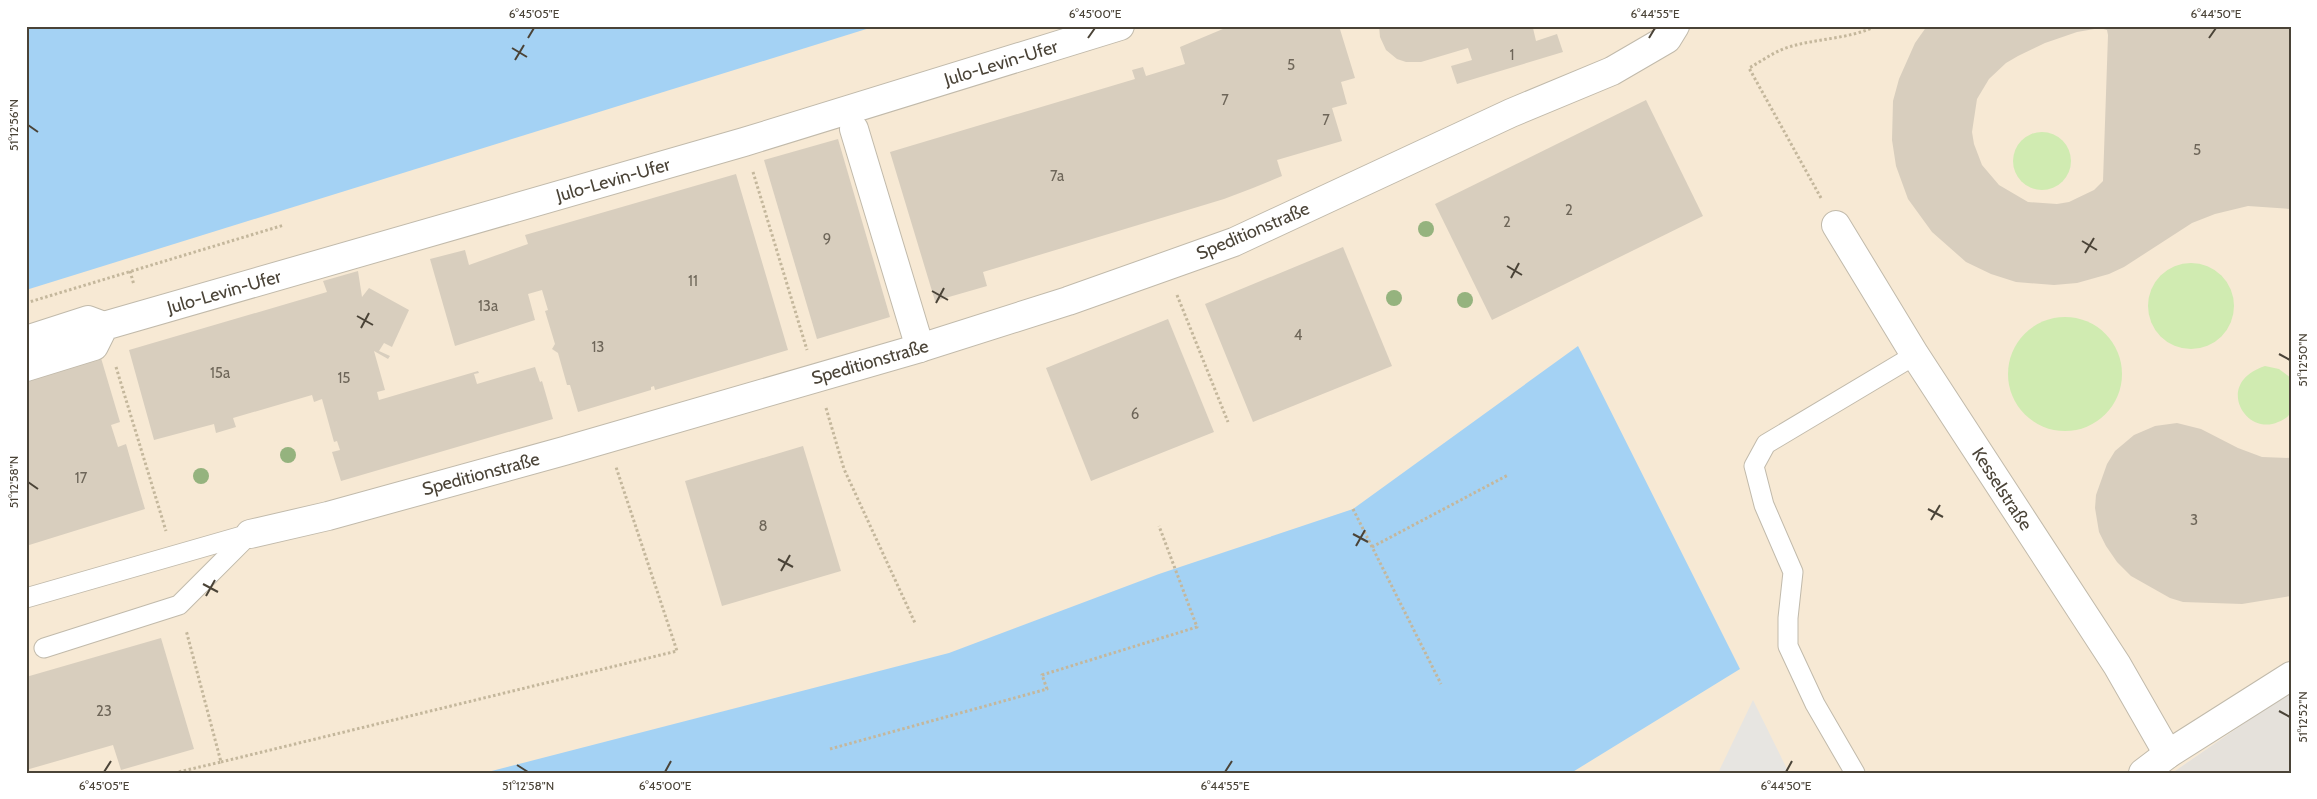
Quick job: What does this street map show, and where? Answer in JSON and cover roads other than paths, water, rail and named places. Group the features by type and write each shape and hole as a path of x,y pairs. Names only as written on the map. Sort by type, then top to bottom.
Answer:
{"street":[{"name":"Julo-Levin-Ufer","path":"26,340 88,320 104,326 744,142 1120,26"},
{"name":"Speditionstraße","path":"250,534 338,513 607,439 920,348 1068,301 1234,242 1511,113 1612,71 1667,39 1675,26"},
{"path":"854,128 920,348"},
{"name":"Kesselstraße","path":"1836,225 1915,355 2117,665 2168,754"},
{"path":"26,366 94,346 104,326"},
{"path":"2143,773 2168,754 2291,676"}],"lane":[{"path":"1855,773 1815,704 1788,646 1788,618 1792,572 1764,505 1754,466 1766,444 1915,355"},
{"path":"44,648 179,605 250,534"},
{"name":"Speditionstraße","path":"26,598 250,534"}],"water":[{"path":"26,26 876,26 26,290"},
{"path":"1578,346 1740,669 1571,773 484,773 949,653 1159,574 1353,509"}]}
